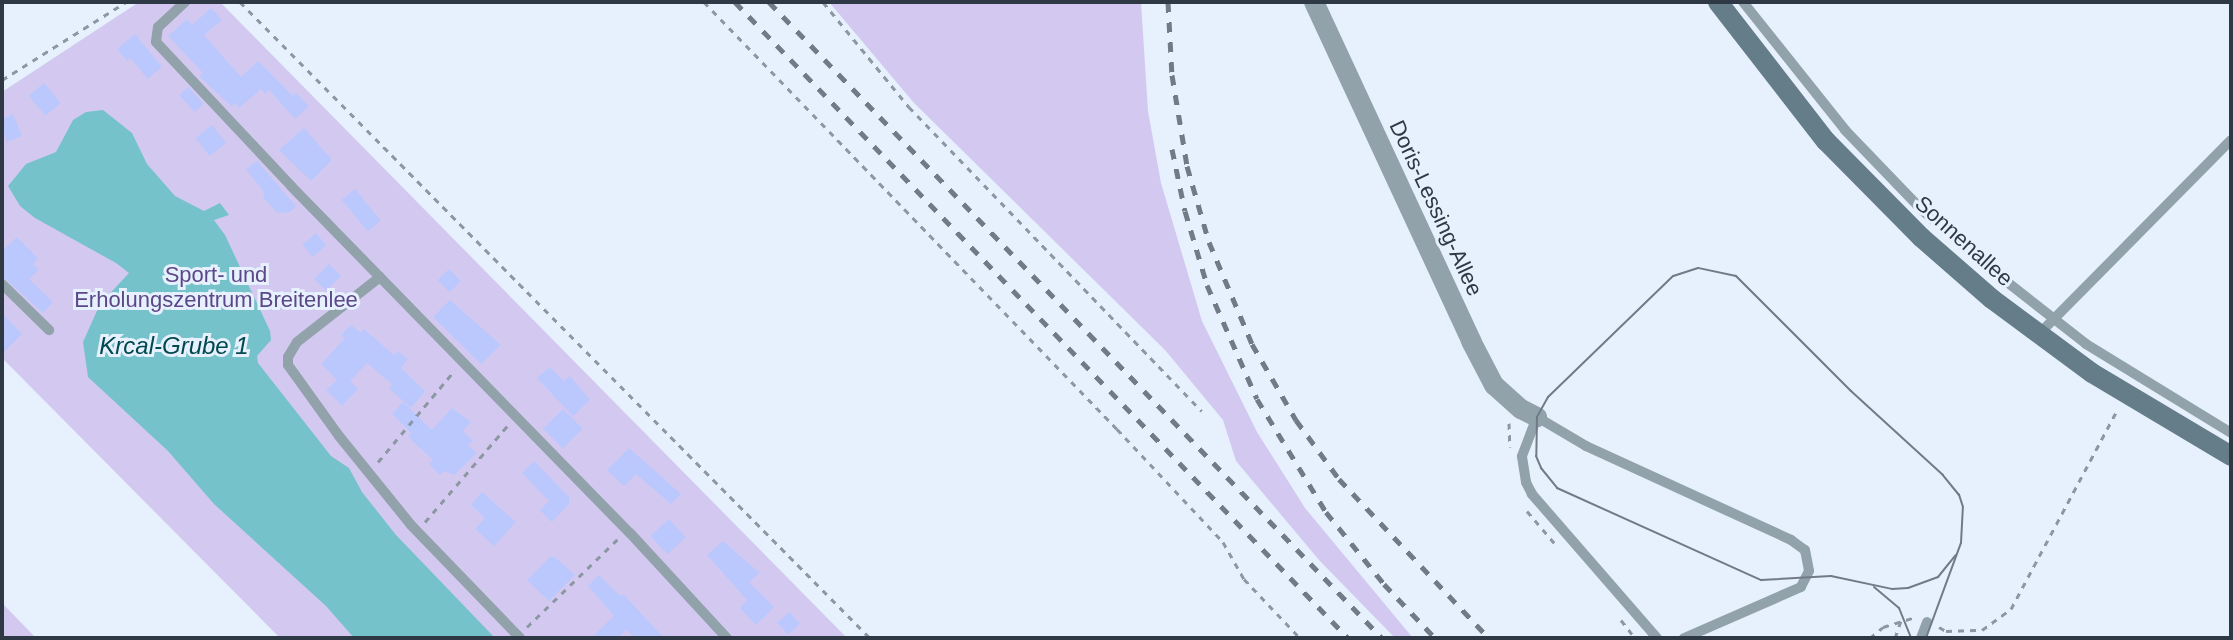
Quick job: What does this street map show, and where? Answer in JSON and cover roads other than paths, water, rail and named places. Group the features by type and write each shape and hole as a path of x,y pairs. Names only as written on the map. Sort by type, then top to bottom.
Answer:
{"street":[{"name":"Doris-Lessing-Allee","path":"1314,2 1494,385 1521,409 1537,417"},
{"name":"Sonnenallee","path":"1718,2 1798,106 1876,194 1951,264 2038,335 2135,401 2231,456"}],"lane":[{"path":"185,2 158,27 156,42 628,530 727,638"},
{"path":"1743,2 1845,130 1922,210 2053,319 2133,375 2231,433"},
{"path":"2038,335 2231,140"},
{"path":"380,277 297,342 288,357 292,373 417,532 519,637"},
{"path":"2,284 49,330"},
{"path":"1657,638 1532,494 1526,482 1522,456 1537,417 1586,446 1791,540 1805,550 1809,571 1801,587 1684,638"},
{"path":"1921,638 1927,622"}],"water":[{"name":"Krcal-Grube 1","path":"103,110 132,133 147,164 175,196 204,211 220,203 229,215 214,220 225,235 270,331 271,340 257,356 258,363 331,456 349,468 362,492 396,535 495,638 354,638 326,606 214,504 168,451 88,377 83,342 100,304 129,273 35,218 20,206 8,186 26,164 56,152 73,120 86,112"}],"tram line":[{"path":"1926,638 1961,543 1963,507 1959,495 1943,475 1851,391 1736,276 1698,268 1673,276 1548,397 1537,417 1536,456 1541,468 1557,488 1761,580 1831,576 1892,589 1908,588 1938,577 1956,555"},
{"path":"1874,587 1899,608 1911,638"}],"railway":[{"path":"735,2 1348,638"},
{"path":"769,2 1382,638"},
{"path":"1168,2 1172,75 1187,166 1209,242 1252,344 1296,420 1339,479 1489,638"},
{"path":"1172,149 1185,211 1207,285 1257,399 1326,512 1384,584 1435,638"}],"park label":[{"name":"Sport- und Erholungszentrum Breitenlee","path":"216,286"}]}
